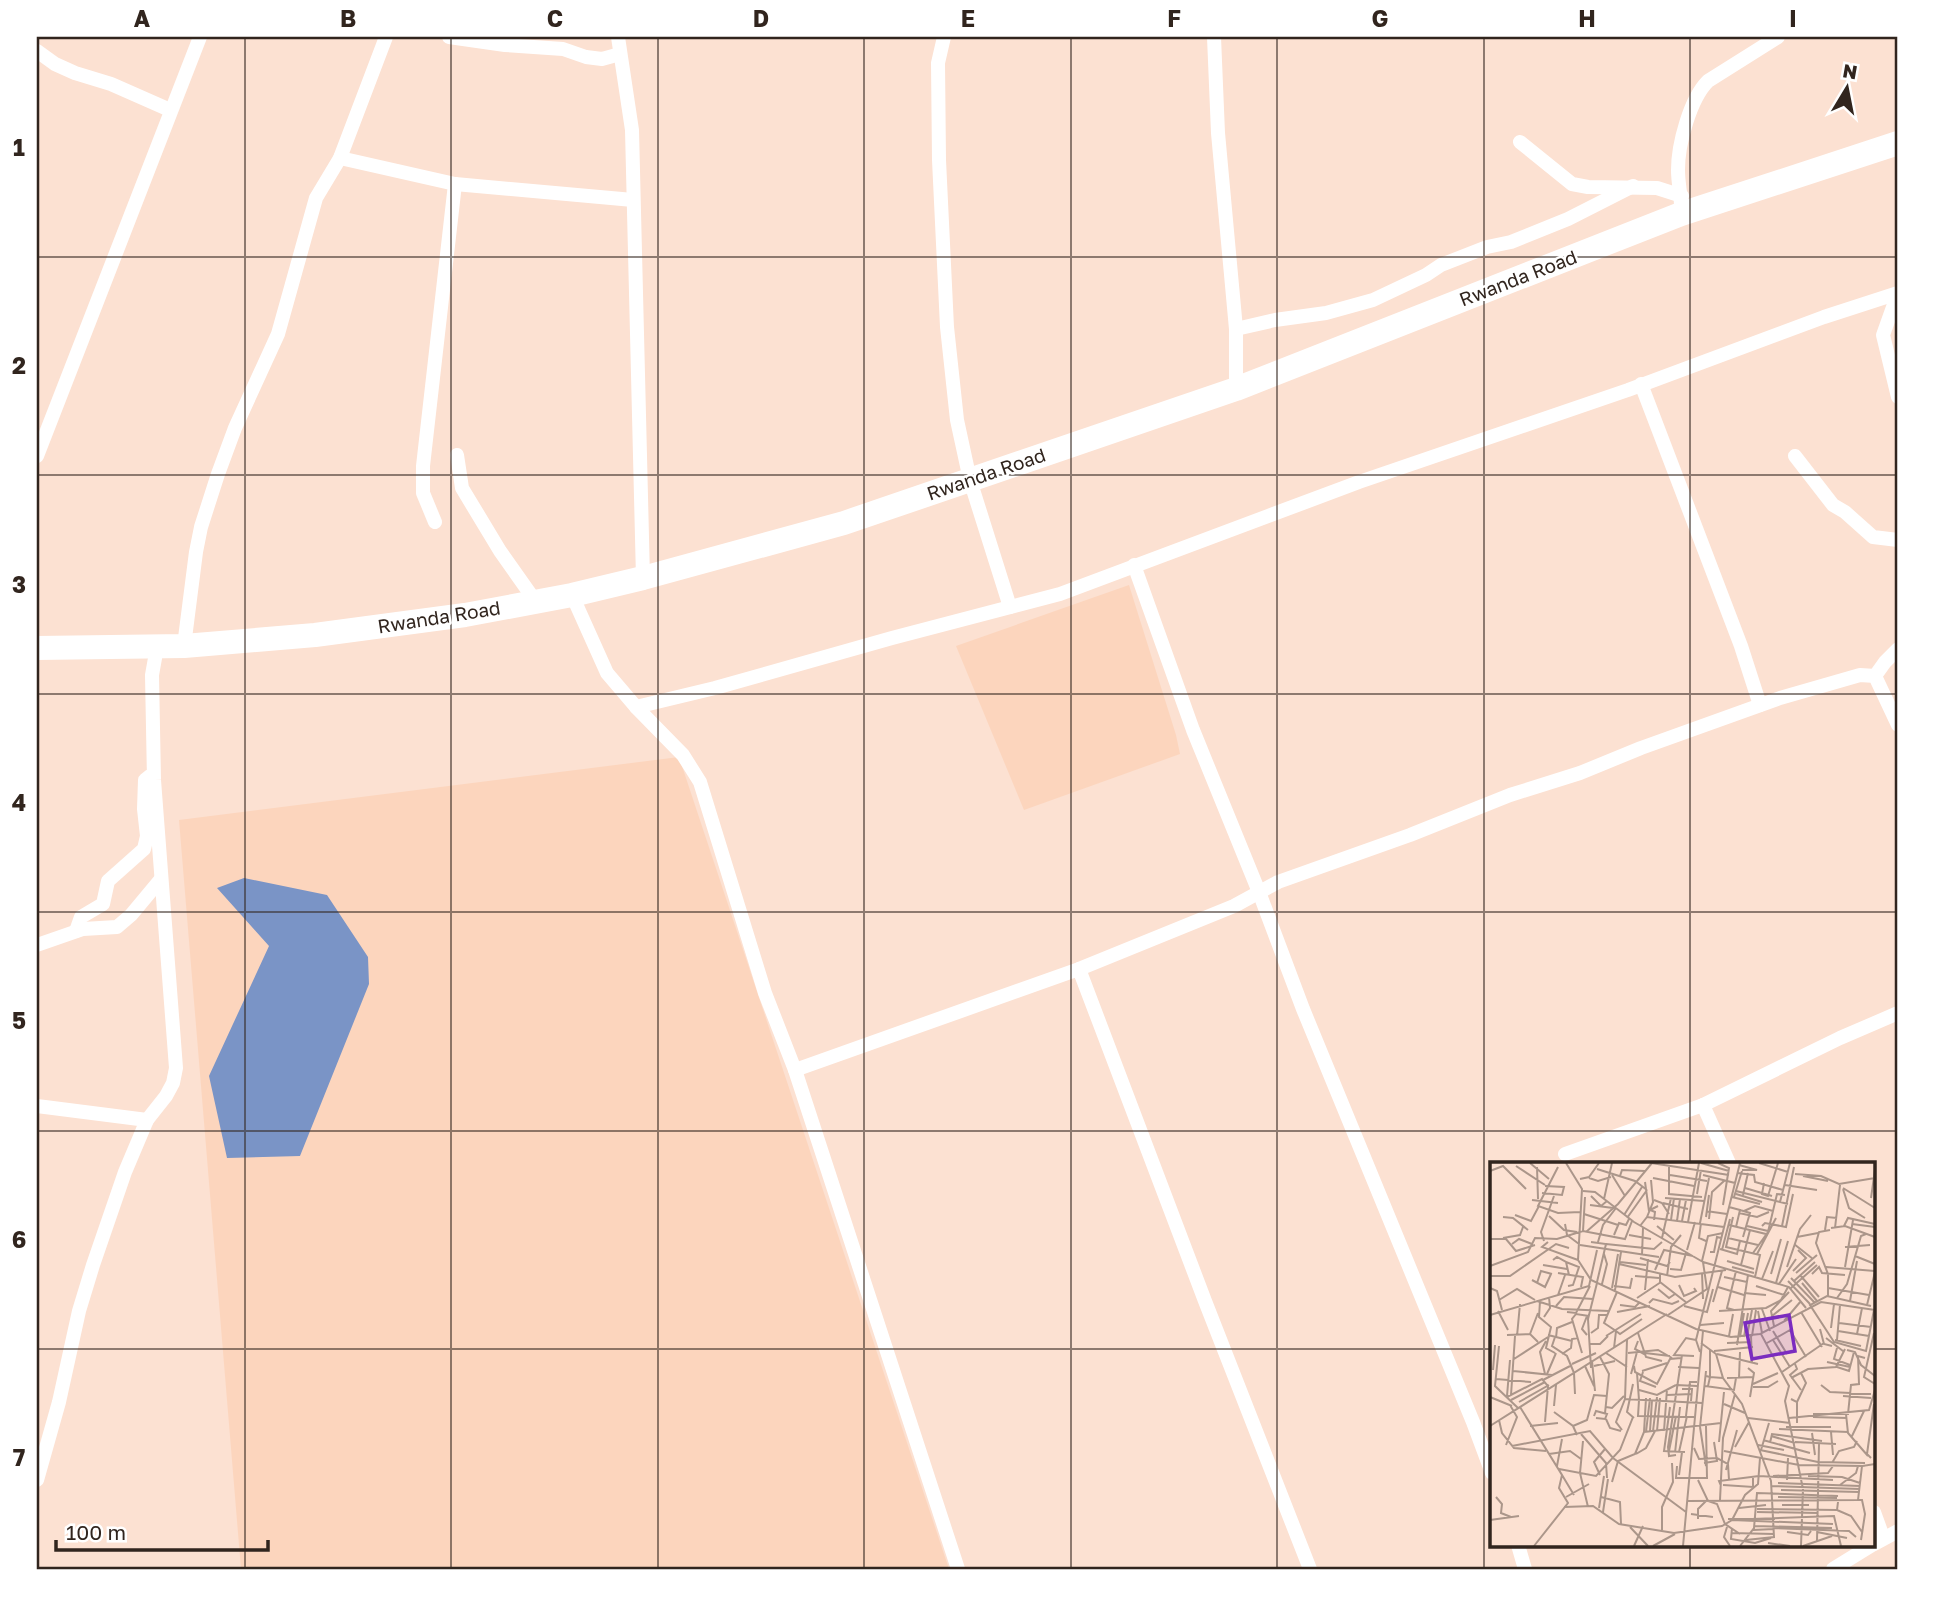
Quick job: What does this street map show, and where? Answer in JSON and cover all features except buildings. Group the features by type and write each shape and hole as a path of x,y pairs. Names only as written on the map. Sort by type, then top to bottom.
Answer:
{"highway":[{"name":"Rwanda Road","path":"37,648 184,646 315,635 465,615 572,595 643,578 844,523 1237,388 1682,205 1898,143"}],"street":[{"path":"37,456 200,37"},
{"path":"184,646 196,552 218,474 235,428 278,334 316,198 340,158 386,37"},
{"path":"449,37 563,49 602,59 620,54"},
{"path":"618,37 632,130 643,578"},
{"path":"944,37 938,63 939,160 947,327 957,420 970,480 1010,607"},
{"path":"1214,37 1219,146 1236,329 1237,388"},
{"path":"1682,205 1678,165 1698,90 1778,37"},
{"path":"37,51 55,64 75,73 111,84 170,110"},
{"path":"1520,142 1572,184 1588,187 1657,188 1682,205"},
{"path":"340,158 455,184 633,200"},
{"path":"435,522 423,493 423,466 455,184"},
{"path":"1236,329 1326,313 1373,300 1441,265 1487,247 1511,242 1568,219 1633,186"},
{"path":"635,707 1060,594 1359,482 1898,293"},
{"path":"1898,293 1883,335 1898,397"},
{"path":"1642,384 1741,646 1760,705"},
{"path":"457,455 462,488 500,551 536,601"},
{"path":"1794,456 1833,505 1846,512 1873,537 1898,540"},
{"path":"1134,565 1193,730 1303,1009 1474,1422 1490,1468"},
{"path":"572,595 607,673 635,707 683,755 700,782 765,993 795,1070 958,1569"},
{"path":"37,1480 59,1402 79,1311 125,1172 147,1120 173,1083 176,1068 153,773 152,675 157,647"},
{"path":"1875,676 1898,649"},
{"path":"795,1070 1079,970 1234,906 1279,882 1410,835 1510,795 1580,773 1760,705 1860,674 1875,676"},
{"path":"1875,676 1898,725"},
{"path":"76,931 81,917 103,904 108,881 114,873 129,865 144,849 147,836 145,780 153,773"},
{"path":"37,945 83,929 117,927 131,915 161,879"},
{"path":"1079,970 1310,1569"},
{"path":"1565,1154 1703,1105 1840,1038 1898,1013"},
{"path":"1703,1105 1729,1162"},
{"path":"37,1106 147,1120"},
{"path":"1876,1542 1898,1531"},
{"path":"1518,1546 1525,1569"},
{"path":"1833,1569 1870,1546"}],"shaded area":[{"path":"1129,585 1180,754 1024,810 956,646"},
{"path":"679,757 949,1569 241,1569 179,820"}],"water":[{"path":"244,878 327,895 368,957 369,984 300,1156 227,1158 209,1076 269,946 217,888"}]}
